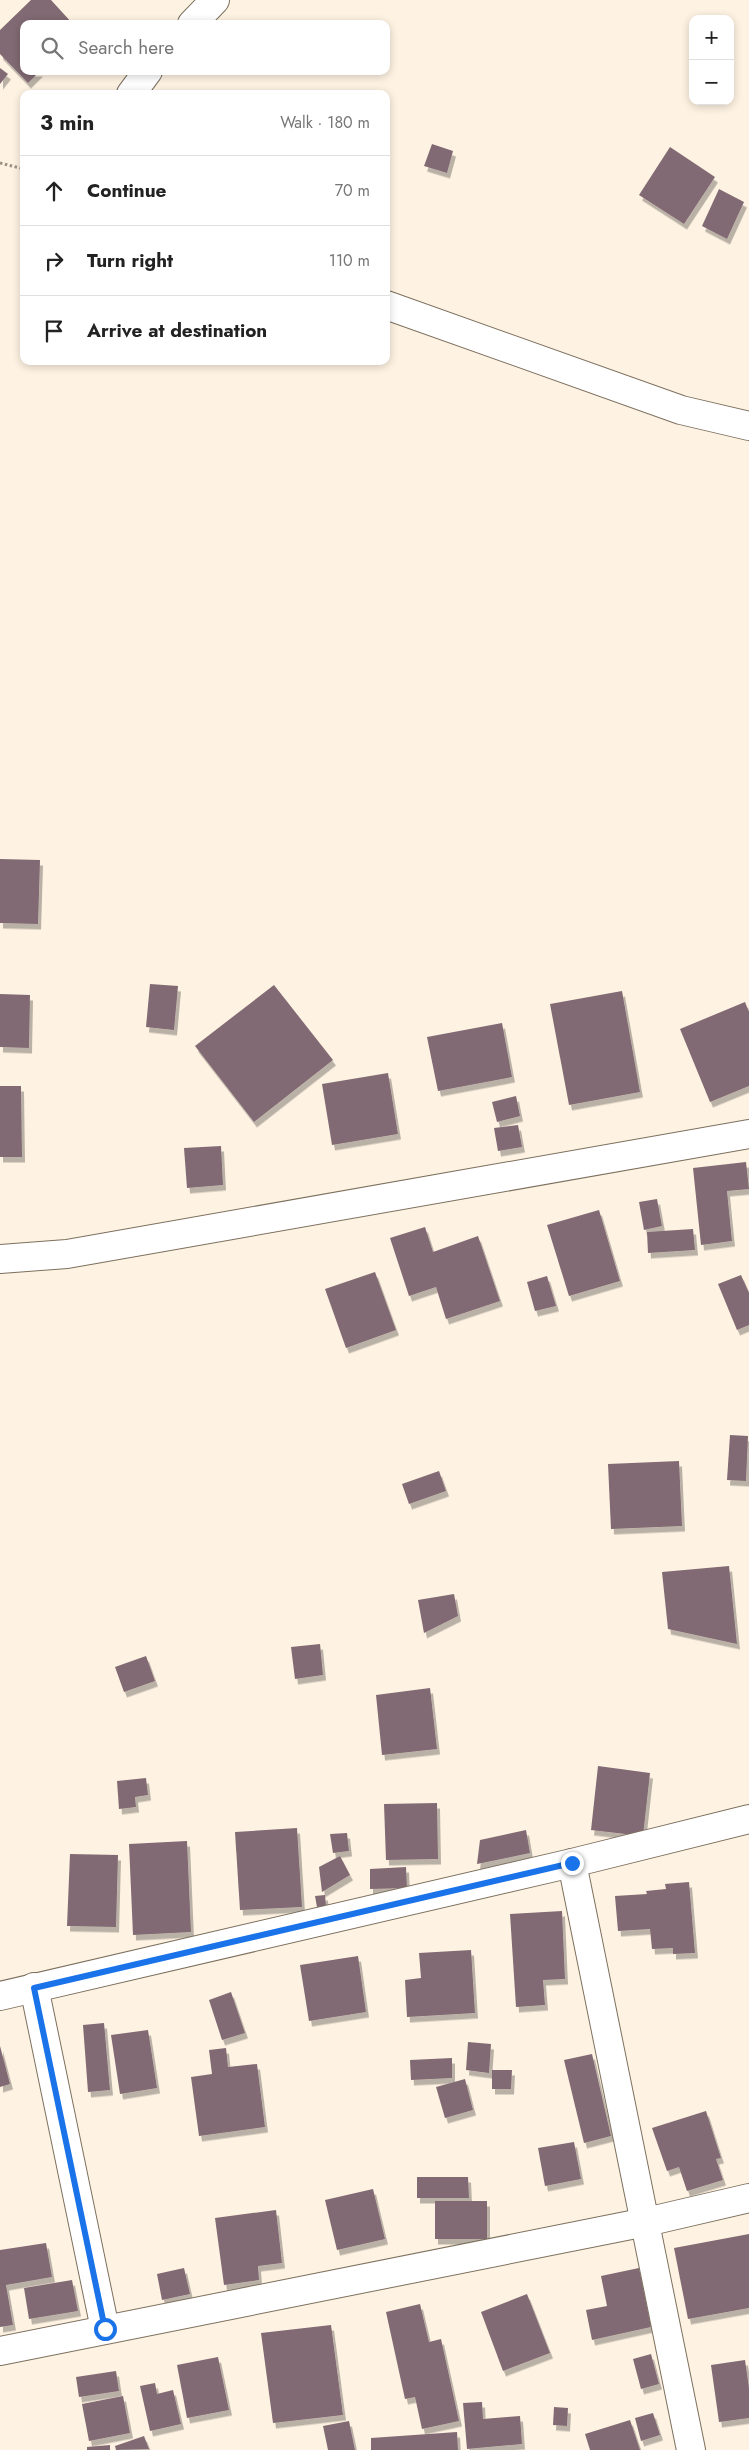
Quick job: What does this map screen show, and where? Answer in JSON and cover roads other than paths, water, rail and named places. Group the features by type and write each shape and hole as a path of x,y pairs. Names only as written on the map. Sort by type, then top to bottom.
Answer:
{"street":[{"path":"196,20 215,0"},
{"path":"134,90 145,75"},
{"path":"390,306 681,410 749,426"},
{"path":"0,1260 67,1254 749,1134"},
{"path":"0,1996 572,1863 749,1819"},
{"path":"572,1863 691,2450"},
{"path":"34,1988 105,2329"},
{"path":"0,2350 646,2222 749,2198"}]}
